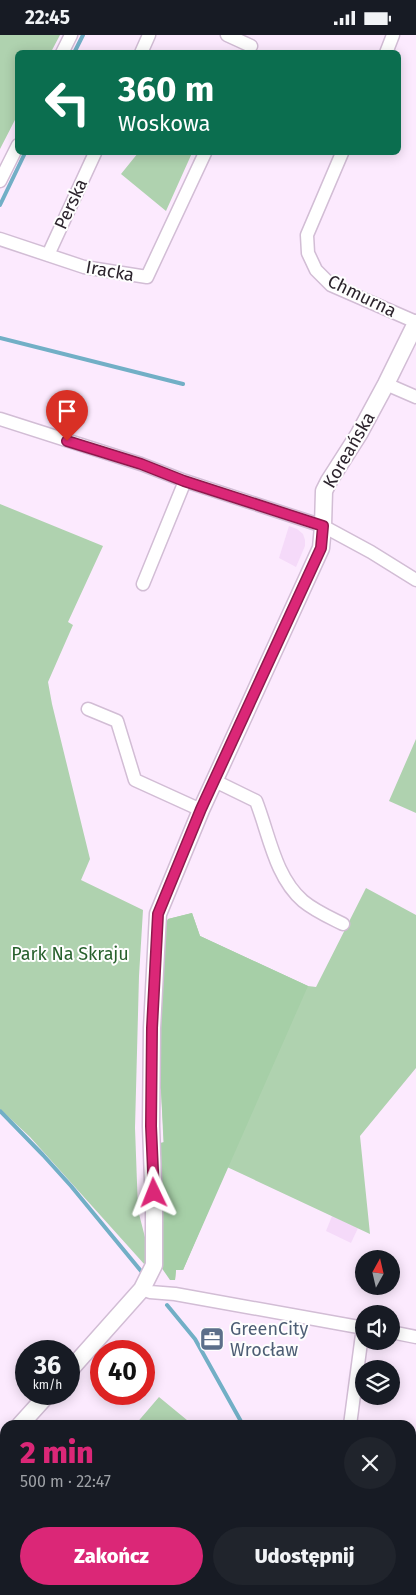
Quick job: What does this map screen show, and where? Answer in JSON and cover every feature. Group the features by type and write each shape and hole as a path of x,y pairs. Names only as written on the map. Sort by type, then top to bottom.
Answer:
{"street":[{"path":"64,50 71,35"},
{"path":"142,50 149,35"},
{"path":"227,35 252,45"},
{"path":"387,50 394,35"},
{"path":"0,181 15,151"},
{"name":"Perska","path":"48,255 94,155"},
{"name":"Iracka","path":"0,239 84,267 147,277 204,155"},
{"name":"Chmurna","path":"341,155 307,235 308,253 316,270 331,285 416,323"},
{"name":"Koreańska","path":"142,1289 154,1265 151,1126 152,1028 158,914 201,809 321,548 324,491 359,434 416,323"},
{"path":"386,384 416,397"},
{"path":"0,419 141,464 184,481 323,526 371,552 416,580"},
{"path":"143,584 184,481"},
{"path":"88,709 117,721 135,780 201,809"},
{"path":"215,781 256,801 281,873 290,887 302,901 316,911 343,924"},
{"path":"80,1359 142,1289 150,1292 175,1294 355,1326"},
{"path":"400,1334 416,1337"},
{"path":"350,1420 357,1350"},
{"path":"25,1420 38,1405"}],"shaded area":[{"path":"289,526 303,534 305,540 305,546 296,567 279,558"},
{"path":"332,1216 358,1228 351,1243 326,1231"}],"green space":[{"path":"0,35 60,35 52,50 15,50 15,120 0,149"},
{"path":"136,155 191,155 166,211 121,174"},
{"name":"Park Na Skraju","path":"0,504 103,546 68,622 73,625 48,682 90,859 81,880 143,910 139,976 135,1128 138,1210 148,1249 145,1265 30,1137 0,1109"},
{"path":"416,739 416,813 389,801"},
{"path":"366,888 416,915 416,1068 360,1136 370,1234 227,1167 183,1270 176,1270 175,1280 170,1280 161,1090 156,1075 168,919 192,913 200,936 308,986 316,987"},
{"name":"Park Na Skraju","path":"192,913 200,936 308,986 183,1270 176,1270 175,1280 170,1280 161,1267 156,1144 164,1142 161,1090 156,1075 163,927 168,919"},
{"path":"159,1397 187,1420 139,1420 152,1405 155,1405"}],"waterway":[{"path":"76,50 83,35"},
{"path":"0,205 24,155"},
{"path":"0,338 183,384"},
{"path":"0,1111 71,1186 141,1271"},
{"path":"167,1305 195,1339 240,1420"}],"place":[{"name":"GreenCity Wrocław","path":"212,1339"}],"route":[{"path":"67,441 323,526 321,548 201,809 158,914 152,1028 151,1126 154,1193"}]}
